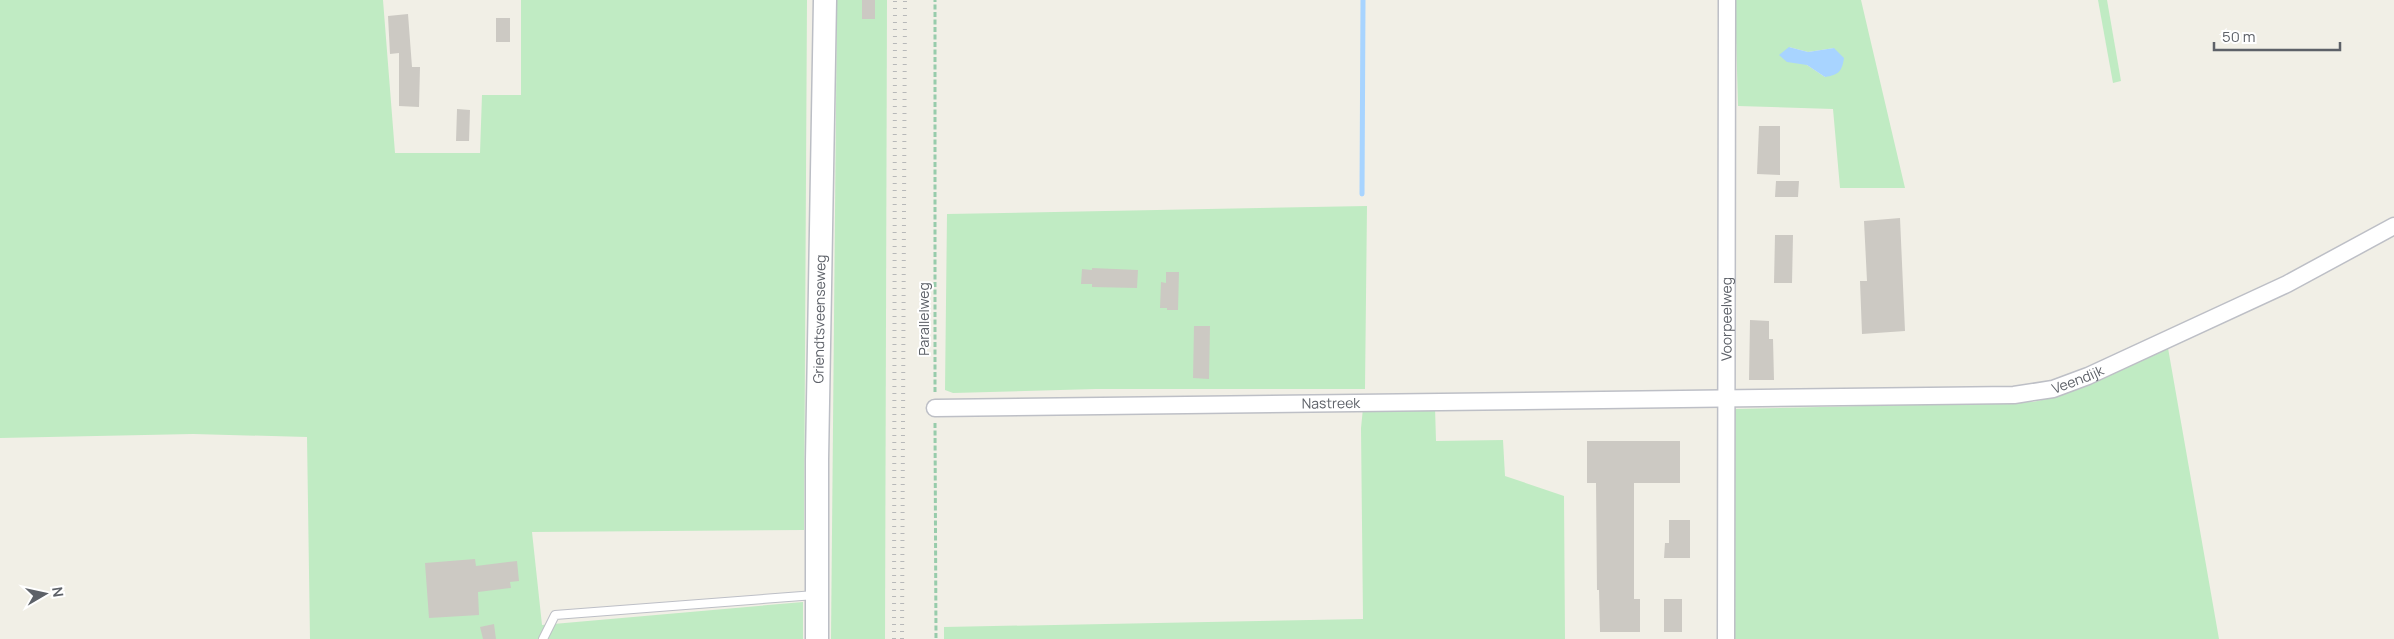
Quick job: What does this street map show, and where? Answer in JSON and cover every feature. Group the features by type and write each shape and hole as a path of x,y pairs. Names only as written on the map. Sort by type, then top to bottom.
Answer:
{"street":[{"name":"Griendtsveenseweg","path":"817,639 817,440 825,0"},
{"name":"Voorpeelweg","path":"1726,639 1727,0"},
{"name":"Veendijk","path":"1727,398 2014,395 2053,389 2088,376 2287,284 2394,226"},
{"name":"Nastreek","path":"935,408 1727,398"}],"lane":[{"path":"542,639 555,615 817,594"}],"path":[{"name":"Parallelweg","path":"936,0 936,639"}],"green space":[{"path":"0,0 383,0 395,153 480,153 482,95 521,95 521,0 807,0 804,530 532,532 542,625 803,602 803,639 310,639 307,437 193,434 0,438"},
{"path":"837,0 887,0 885,639 831,639"},
{"path":"1735,0 1861,0 1905,188 1840,188 1833,109 1738,106","holes":["1789,47 1808,52 1834,48 1825,77 1807,65"]},
{"path":"2098,0 2107,0 2121,81 2113,83"},
{"path":"1367,206 1365,389 1096,389 953,393 945,390 947,214"},
{"path":"2168,348 2219,639 1733,639 1734,409 2033,402 2055,397"},
{"path":"1435,407 1436,441 1503,440 1505,476 1564,496 1565,639 944,639 944,627 1363,619 1361,428 1363,408"}],"water":[{"path":"1789,47 1808,52 1834,48 1844,58 1842,66 1837,74 1825,77 1807,65 1787,62 1779,55"}],"building":[{"path":"862,0 875,0 875,19 862,19"},
{"path":"408,14 412,67 420,67 419,107 399,106 399,53 390,54 388,16"},
{"path":"496,18 510,18 510,42 496,42"},
{"path":"457,109 470,110 469,141 456,141"},
{"path":"1759,126 1780,126 1780,175 1757,174"},
{"path":"1776,181 1799,181 1798,197 1775,197"},
{"path":"1900,218 1905,331 1862,334 1860,281 1867,281 1864,221"},
{"path":"1775,235 1793,235 1792,283 1774,283"},
{"path":"1092,268 1138,270 1137,288 1092,287 1092,284 1081,284 1082,269 1092,270"},
{"path":"1166,272 1179,272 1178,310 1160,308 1161,282 1166,283"},
{"path":"1750,320 1769,321 1769,339 1773,339 1774,380 1749,380"},
{"path":"1194,326 1210,326 1209,379 1193,378"},
{"path":"1587,441 1680,441 1680,483 1634,483 1634,599 1640,599 1640,632 1600,632 1599,590 1597,590 1596,483 1587,483"},
{"path":"1669,520 1690,520 1690,558 1664,558 1665,543 1669,543"},
{"path":"475,559 476,566 517,561 519,581 510,582 511,588 478,592 479,615 429,618 425,563"},
{"path":"1664,599 1682,599 1682,632 1664,632"},
{"path":"494,624 496,639 483,639 480,627"}],"waterway":[{"path":"1362,194 1363,0"}],"railway":[{"path":"894,639 895,0"},
{"path":"902,639 905,0"}]}
